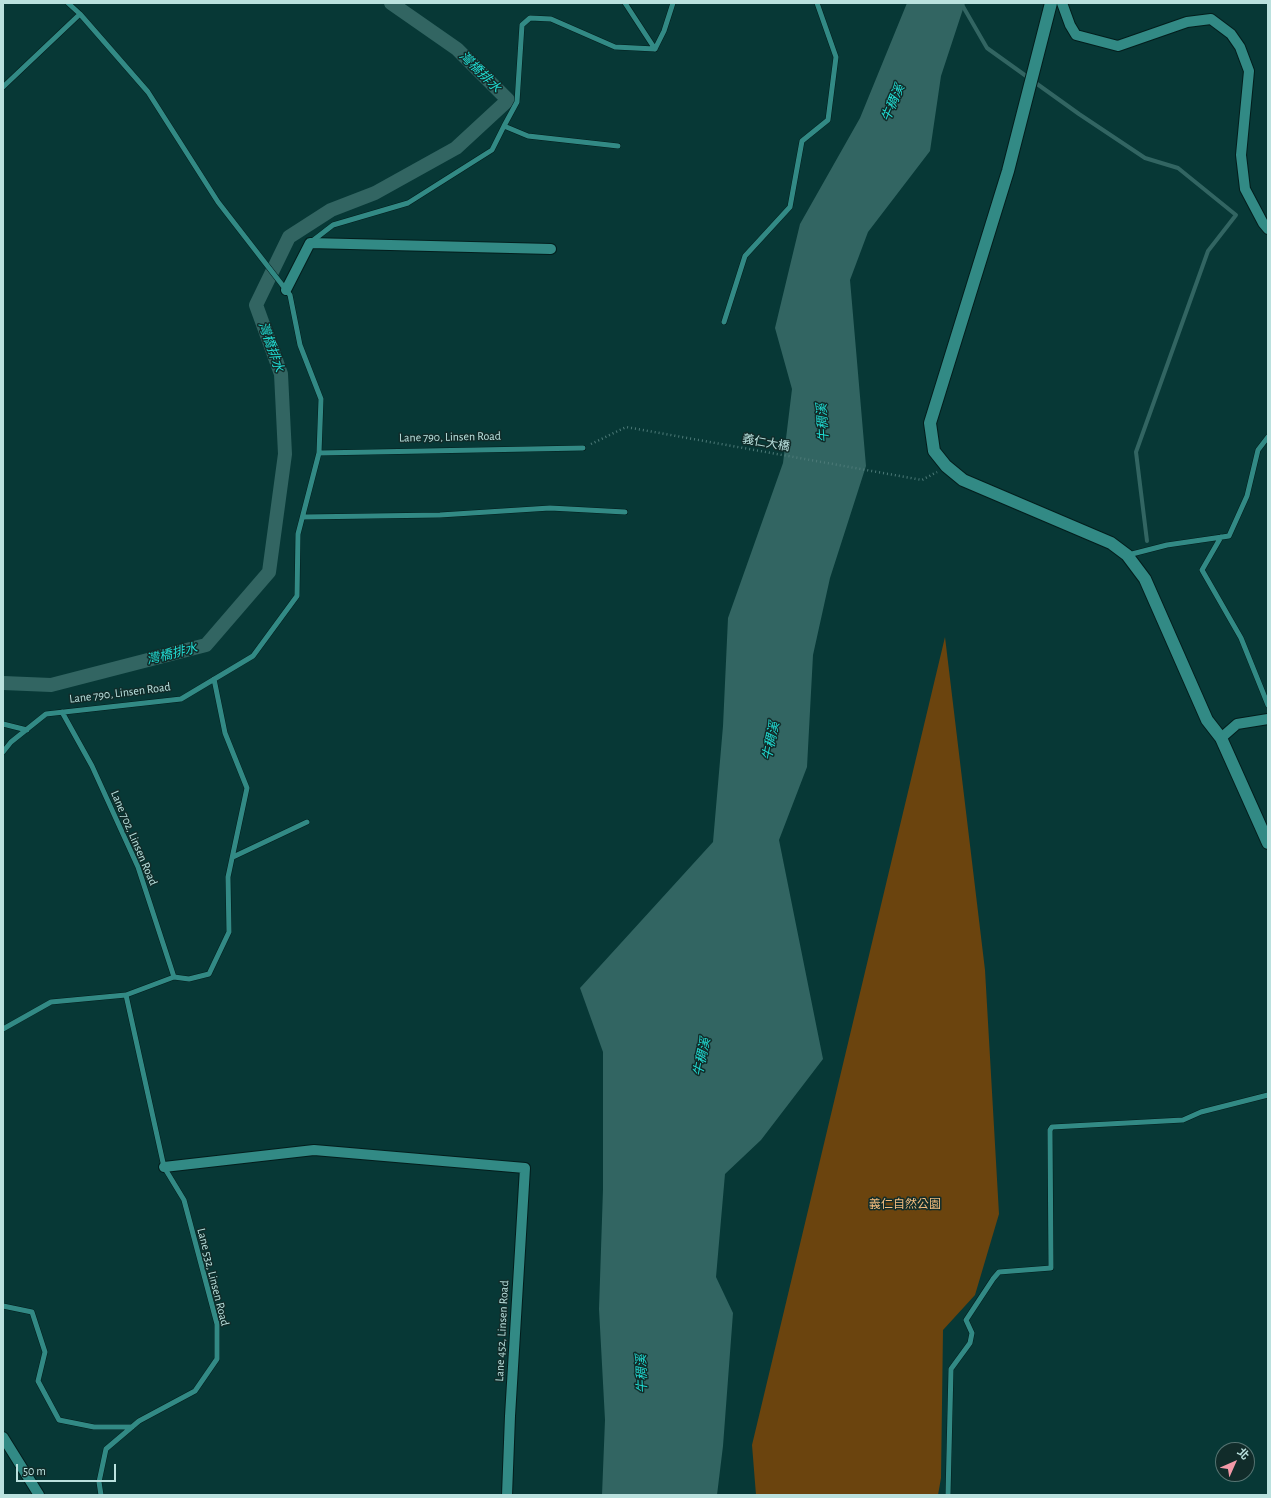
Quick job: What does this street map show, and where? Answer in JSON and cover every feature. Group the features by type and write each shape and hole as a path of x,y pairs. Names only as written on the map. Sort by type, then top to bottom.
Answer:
{"street":[{"path":"1051,3 1008,171 930,423 934,451 946,466 963,480 1111,543 1127,555 1145,579 1207,720 1221,738 1268,843"},
{"path":"1062,3 1070,25 1076,35 1118,46 1187,22 1211,19 1231,34 1240,47 1249,71 1241,155 1245,190 1263,223 1268,229"},
{"path":"286,290 310,243 551,249"},
{"path":"1221,738 1237,724 1268,719"},
{"name":"Lane 452, Linsen Road","path":"164,1167 314,1150 525,1168 510,1416 507,1495"},
{"path":"3,1437 39,1495"}],"lane":[{"name":"Lane 790, Linsen Road","path":"3,752 11,742 46,714 181,699 253,656 297,596 298,534 319,453 321,399 300,345 290,295 218,202 148,92 80,14 68,3"},
{"path":"626,3 655,49"},
{"path":"655,49 664,31 673,3"},
{"path":"724,322 745,256 790,207 802,141 828,120 836,57 816,3"},
{"path":"3,87 80,14"},
{"path":"310,243 333,225 408,203 492,150 518,102 522,25 530,18 551,18 615,47 655,49"},
{"path":"504,126 528,136 618,146"},
{"path":"1127,555 1167,545 1229,536 1247,496 1258,450 1268,436"},
{"name":"Lane 790, Linsen Road","path":"319,453 583,448"},
{"path":"303,517 440,516 550,508 625,512"},
{"path":"1221,537 1202,570 1241,638 1268,705"},
{"path":"3,1029 51,1002 126,995 174,977 189,979 209,974 229,932 228,877 248,788 225,733 214,679"},
{"name":"Lane 702, Linsen Road","path":"62,712 92,766 138,867 174,977"},
{"path":"3,724 27,730"},
{"path":"233,857 306,822"},
{"path":"126,995 164,1167"},
{"path":"948,1495 952,1368 970,1343 972,1333 966,1320 999,1272 1052,1268 1050,1130 1052,1127 1183,1120 1201,1112 1268,1095"},
{"name":"Lane 532, Linsen Road","path":"100,1495 99,1482 106,1449 139,1421 195,1391 217,1359 217,1324 184,1200 164,1167"},
{"path":"3,1306 32,1312 45,1352 38,1381 59,1420 94,1427 132,1426"}],"path":[{"name":"義仁大橋","path":"583,448 626,427 922,480 946,466"}],"green space":[{"name":"義仁自然公園","path":"945,637 985,970 999,1214 975,1295 943,1330 941,1478 938,1495 756,1495 752,1445"}],"water":[{"name":"牛稠溪","path":"907,3 965,3 941,76 930,151 868,232 850,280 866,466 830,578 813,655 807,767 779,840 823,1059 761,1140 725,1174 716,1277 733,1313 723,1446 717,1495 602,1495 605,1420 599,1309 603,1189 603,1052 580,988 713,842 723,726 728,618 783,463 792,389 775,328 800,224 860,118"}],"waterway":[{"name":"灣橋排水","path":"3,683 51,685 206,645 269,572 285,454 281,374 256,305 289,237 331,210 375,193 456,148 508,100 457,49 391,3"},
{"path":"961,3 987,48 1079,114 1145,158 1178,168 1236,215 1208,251 1136,452 1147,541"}]}
